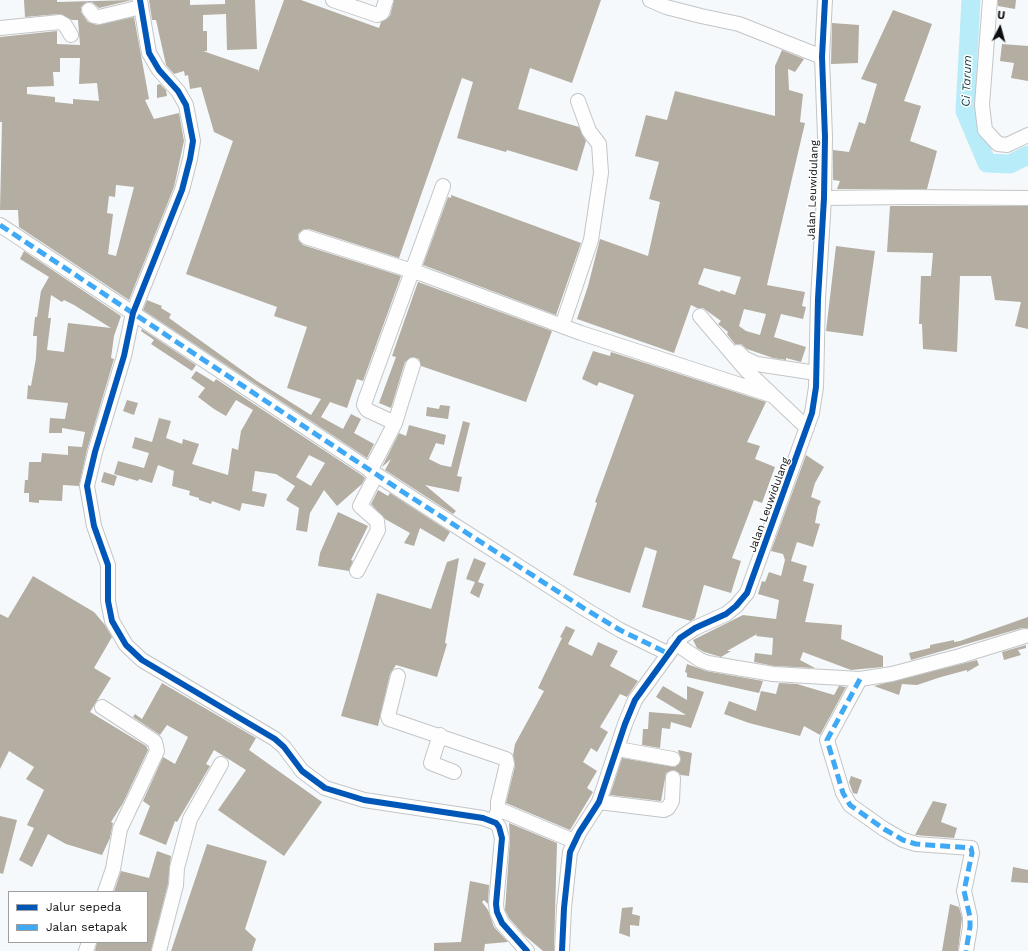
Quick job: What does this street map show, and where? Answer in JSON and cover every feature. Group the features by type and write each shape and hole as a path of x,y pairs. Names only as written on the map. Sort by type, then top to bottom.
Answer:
{"street":[{"path":"333,0 377,15 382,13 386,0"},
{"path":"650,0 687,12 739,24 822,57"},
{"path":"990,0 982,105 985,130 998,144 1007,145 1028,135"},
{"name":"Jalan Leuwidulang","path":"562,951 568,860 574,841 599,802 635,700 671,648 695,628 726,614 736,606 747,593 807,428 815,398 824,198 825,137 822,57 822,1"},
{"path":"89,10 94,16 99,17 141,3 149,53 159,70 178,91 186,105 193,141 182,190 140,317 124,356 95,452 87,486 94,526 108,565 109,611 112,621 126,645 142,660 275,738 284,747 302,771 325,788 372,802 413,806 483,818 496,815 574,841"},
{"path":"0,28 60,22 65,25 71,35"},
{"path":"562,326 590,240 601,173 599,144 589,131 578,100"},
{"path":"395,423 368,410 364,405 442,186"},
{"path":"824,198 1028,198"},
{"path":"0,225 228,375 373,473 585,610 620,630 708,663 773,674 860,679 892,674 953,658 1025,636"},
{"path":"306,237 429,276 562,326 771,395"},
{"path":"700,316 746,370 807,428"},
{"path":"737,351 747,361 757,364 816,373"},
{"path":"357,571 378,530 377,522 360,506 395,423 413,365"},
{"path":"398,676 388,716 389,719 440,735 506,760 507,764 496,815 502,838 496,904 497,912 502,923 527,951"},
{"path":"860,679 827,740 843,793 850,805 884,829 903,840 916,844 971,848 972,853 964,891 970,917 966,951"},
{"path":"102,707 155,742 157,751 120,829 113,869 105,891"},
{"path":"440,735 431,763 454,772"},
{"path":"618,748 673,759"},
{"path":"159,951 176,885 178,868 190,819 221,764"},
{"path":"599,802 664,810 668,808 672,801 673,778"}],"building":[{"path":"24,0 57,0 57,2 132,0 99,8 92,2 87,2 81,7 81,12 88,22 97,25 134,17 149,99 145,100 154,119 179,113 184,141 174,187 129,300 19,227 18,210 0,210 2,122 0,122 0,37 57,31 57,44 80,45 78,20 72,20 59,14 25,17","holes":["60,58 80,58 79,84 97,83 99,101 73,99 73,104 55,102 55,97 27,94 27,87 54,86 53,72 60,72","116,185 134,187 116,256 108,254 113,214 107,213 109,196 115,197"]},
{"path":"149,0 190,0 190,5 225,4 225,0 255,0 257,49 227,50 226,14 203,15 203,31 207,31 207,51 203,51 258,70 258,72 284,0 301,0 379,28 381,22 390,16 394,0 601,0 572,83 530,68 518,109 579,127 586,141 577,171 507,150 506,152 457,138 473,82 462,78 399,258 309,229 304,229 298,234 298,239 303,245 401,276 363,381 357,379 347,408 330,402 321,417 343,429 351,414 361,419 354,433 374,444 367,458 143,310 147,300 162,306 161,308 171,314 169,318 257,381 311,415 321,399 287,388 307,327 274,316 277,307 186,274 233,141 214,132 201,87 190,89 188,75 185,76 184,71 174,74 166,65 156,20 152,20"},
{"path":"998,0 1016,0 1015,9 998,6"},
{"path":"893,10 932,24 904,101 921,106 910,141 937,151 927,189 837,189 840,181 833,180 833,150 849,152 859,122 865,124 877,84 861,79"},
{"path":"832,23 859,25 858,63 831,64"},
{"path":"1002,44 1028,46 1028,81 1011,78 1014,63 1000,61"},
{"path":"782,50 804,59 795,72 788,69 789,90 803,94 800,122 805,123 767,285 805,292 802,306 806,307 803,319 781,314 774,337 806,347 801,362 786,358 786,360 773,358 747,349 741,344 735,344 727,334 728,332 718,324 721,321 703,308 697,308 691,305 674,353 577,319 588,286 600,239 648,256 660,202 649,199 659,162 635,156 646,115 667,120 675,91 775,116 775,66","holes":["704,268 741,277 735,295 721,290 720,292 698,284","744,309 766,314 760,335 746,331 739,326"]},
{"path":"160,84 166,90 167,96 157,98 157,85"},
{"path":"451,195 581,243 556,315 423,265 448,197 451,198"},
{"path":"890,206 1028,206 1028,329 1015,326 1021,302 995,300 991,276 960,276 957,352 923,349 922,324 919,324 921,276 931,276 933,253 887,252"},
{"path":"836,246 875,251 863,336 826,331"},
{"path":"24,251 121,316 114,336 111,358 114,359 87,450 79,486 63,485 62,501 39,500 39,503 29,502 29,493 24,493 25,480 28,480 29,462 41,462 42,453 68,455 68,446 82,447 85,432 62,428 62,433 49,433 50,418 65,419 68,403 27,399 28,385 31,386 36,358 37,336 33,336 35,317 37,317 41,291 49,277 20,259","holes":["51,295 62,302 64,300 74,305 111,328 68,323 64,352 47,350 51,318 48,318"]},
{"path":"418,282 552,331 526,402 421,366 419,359 412,357 405,362 391,408 379,403 396,357 392,356"},
{"path":"142,329 196,365 192,371 151,344 154,340 141,331"},
{"path":"593,351 610,356 611,352 766,402 747,442 760,446 755,459 775,467 762,503 754,500 732,558 741,561 731,593 704,585 695,618 691,621 642,607 657,551 645,547 630,593 573,575 597,503 595,502 634,395 599,382 597,386 582,379"},
{"path":"196,371 214,382 216,379 363,476 365,478 362,484 337,506 324,490 310,513 307,532 296,530 299,508 286,500 295,486 276,474 255,471 252,491 267,494 264,507 242,503 240,511 212,501 211,504 199,500 199,498 189,495 190,491 172,486 174,471 158,465 152,483 139,479 138,481 114,474 118,461 144,468 149,453 132,448 135,437 152,442 159,418 171,421 166,438 182,444 183,439 199,444 192,464 228,475 232,448 238,450 241,431 253,410 236,400 226,416 198,397 205,388 191,378","holes":["309,455 325,463 311,486 296,477"]},
{"path":"127,400 138,403 134,415 123,411"},
{"path":"440,405 450,406 448,419 426,416 427,407 439,409"},
{"path":"463,421 470,423 457,476 462,477 459,492 425,485 456,511 453,514 385,470 391,459 382,467 399,433 406,436 409,425 446,435 444,445 436,443 429,459 441,465 451,467"},
{"path":"806,455 824,467 815,483 811,497 821,501 818,507 815,523 820,524 813,547 797,542 791,561 807,566 803,581 814,584 805,622 842,625 841,639 883,656 883,667 851,670 803,652 800,660 815,668 774,666 754,662 755,653 772,655 773,638 756,636 757,634 727,651 731,651 721,657 704,652 697,648 693,640 743,615 776,619 779,600 758,594 762,581 765,582 769,572 781,576 785,560 783,554 771,551"},
{"path":"104,472 117,476 114,486 101,482"},
{"path":"378,490 388,496 390,493 450,532 444,542 420,528 414,546 404,543 410,533 385,519 371,504"},
{"path":"338,512 368,526 351,560 353,561 349,571 318,566 320,553"},
{"path":"459,558 445,643 447,644 437,677 396,665 390,674 378,726 341,716 377,593 431,609 447,562"},
{"path":"474,558 486,563 478,582 484,584 479,598 470,593 475,582 466,579"},
{"path":"33,576 94,612 105,625 112,637 94,668 111,678 90,712 146,746 148,750 123,803 111,822 113,823 110,838 102,855 66,844 48,834 32,867 19,860 34,828 27,825 44,790 26,779 34,767 9,751 0,769 0,614 8,618"},
{"path":"1028,617 1028,628 1022,628 911,660 909,653 930,648 930,645 954,640 954,642 960,641"},
{"path":"566,626 575,630 568,644 592,656 598,642 618,651 610,666 638,681 627,697 620,694 600,727 608,732 597,752 591,748 583,762 597,771 587,788 593,792 570,830 506,803 515,766 513,755 515,744 544,691 538,688 562,638 560,637"},
{"path":"1026,645 1026,648 1018,650 1021,655 1004,660 1002,652"},
{"path":"977,660 979,665 967,672 967,670 917,685 902,684 899,695 874,686"},
{"path":"687,664 706,671 763,681 759,693 687,677 687,673 685,672"},
{"path":"162,683 256,738 249,750 322,802 284,856 218,810 246,770 214,750 206,764 210,766 177,822 175,821 166,845 139,834 150,806 143,801 163,757 175,764 188,737 167,725 160,735 133,717 135,714 142,719"},
{"path":"779,683 797,684 834,695 839,686 846,687 820,735 804,726 800,736 749,723 724,714 729,701 756,711 761,691 776,694"},
{"path":"663,686 687,700 687,686 704,692 691,728 671,722 670,729 662,728 660,748 642,745 643,729 648,729 649,712 686,715 656,697"},
{"path":"678,750 692,753 689,776 681,775 674,770 666,773 661,801 610,795 622,758 675,767 681,760"},
{"path":"851,776 862,780 857,794 853,793 849,782"},
{"path":"933,801 947,804 941,822 957,828 954,838 915,835"},
{"path":"0,816 17,820 3,874 0,873"},
{"path":"509,823 557,843 554,951 543,951 524,935 509,918 505,910 510,839"},
{"path":"207,844 267,861 245,929 256,939 252,951 171,951"},
{"path":"157,851 171,856 168,884 151,951 95,951 97,943 148,943 148,891 114,891 121,871 149,878"},
{"path":"1013,867 1028,870 1028,883 1011,882"},
{"path":"470,881 489,885 488,904 484,900 482,902 488,910 494,927 508,942 485,944 484,951 434,951 434,943 461,942"},
{"path":"950,904 959,907 962,918 958,951 942,951"},
{"path":"633,907 632,914 640,916 639,926 630,925 630,937 619,933 622,908"}],"waterway":[{"name":"Ci Tarum","path":"971,0 965,111 987,163 1010,164 1028,155"}],"marked path":[{"path":"0,225 403,492 585,609 620,630 667,653"},
{"path":"860,679 827,740 843,793 850,805 884,829 903,840 916,844 971,848 972,853 964,891 970,917 966,951"}],"cycle path":[{"path":"140,0 149,53 159,70 178,91 186,105 193,141 182,190 133,313 124,356 95,452 87,486 94,526 108,565 108,601 112,621 126,645 142,660 275,739 284,747 302,771 325,788 364,800 483,818 496,823 499,827 502,838 496,904 497,912 502,923 527,951"},
{"path":"562,951 564,908 570,852 579,833 599,802 625,724 635,700 680,638 695,628 726,614 736,606 747,593 812,413 816,387 818,299 824,198 825,137 822,57 825,0"}]}
